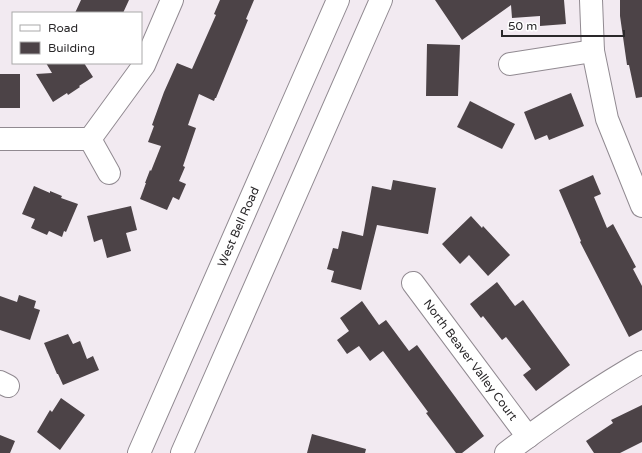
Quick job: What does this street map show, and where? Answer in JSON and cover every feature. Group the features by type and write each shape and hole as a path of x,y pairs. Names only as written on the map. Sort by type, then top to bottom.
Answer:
{"main road":[{"path":"90,139 144,66 172,0"},
{"name":"West Bell Road","path":"138,453 338,0"},
{"path":"182,453 381,0"},
{"path":"591,0 593,51 608,119 642,206"},
{"path":"510,64 593,51"},
{"path":"0,139 90,139"},
{"path":"90,139 109,173"},
{"name":"North Beaver Valley Court","path":"413,283 528,437"},
{"path":"506,453 605,384 642,362"}],"building":[{"path":"81,0 129,0 123,12 75,12"},
{"path":"220,0 254,0 246,19 248,20 216,98 214,101 199,94 188,125 196,128 183,166 185,167 179,181 186,184 179,200 173,197 167,210 140,199 150,170 151,171 161,146 148,142 154,126 152,125 164,92 177,63 192,69 216,15 214,14"},
{"path":"435,0 564,0 566,24 540,26 540,16 512,18 511,5 462,40"},
{"path":"620,0 642,0 642,97 636,98 629,65 627,65 620,16"},
{"path":"427,44 460,45 458,96 426,96"},
{"path":"47,64 85,64 93,77 68,95 67,93 53,102 36,74 52,73"},
{"path":"0,74 20,74 20,108 0,108"},
{"path":"571,93 584,126 549,140 547,135 535,140 524,112"},
{"path":"470,101 515,124 502,149 457,127"},
{"path":"593,175 601,194 594,197 607,228 613,224 636,267 633,269 642,286 642,330 629,337 580,242 581,241 559,190"},
{"path":"393,180 436,188 428,234 377,225 361,290 331,282 334,271 327,269 333,248 338,249 342,231 363,236 372,186 391,190"},
{"path":"34,186 50,193 50,191 62,196 61,198 78,204 66,232 64,231 62,237 49,231 47,235 31,228 35,219 22,214"},
{"path":"131,206 137,230 126,233 131,251 107,258 102,239 94,242 87,216"},
{"path":"471,216 482,228 483,226 510,255 488,276 469,255 460,264 442,244"},
{"path":"497,282 515,306 523,300 570,365 536,391 523,375 531,369 506,337 502,340 483,316 481,318 470,304"},
{"path":"19,295 36,301 34,308 40,310 30,340 0,330 0,296 17,302"},
{"path":"362,301 379,325 386,320 409,351 417,345 484,436 462,453 456,453 383,351 370,361 359,346 347,354 337,340 349,331 340,318"},
{"path":"68,334 73,344 80,341 87,359 93,356 99,370 63,385 44,343"},
{"path":"61,398 85,415 60,450 37,432 50,410 52,412"},
{"path":"642,405 642,442 620,453 594,453 586,441 613,423 611,420"},
{"path":"312,434 366,449 365,453 307,453"},
{"path":"0,435 15,441 10,453 0,453"}]}
